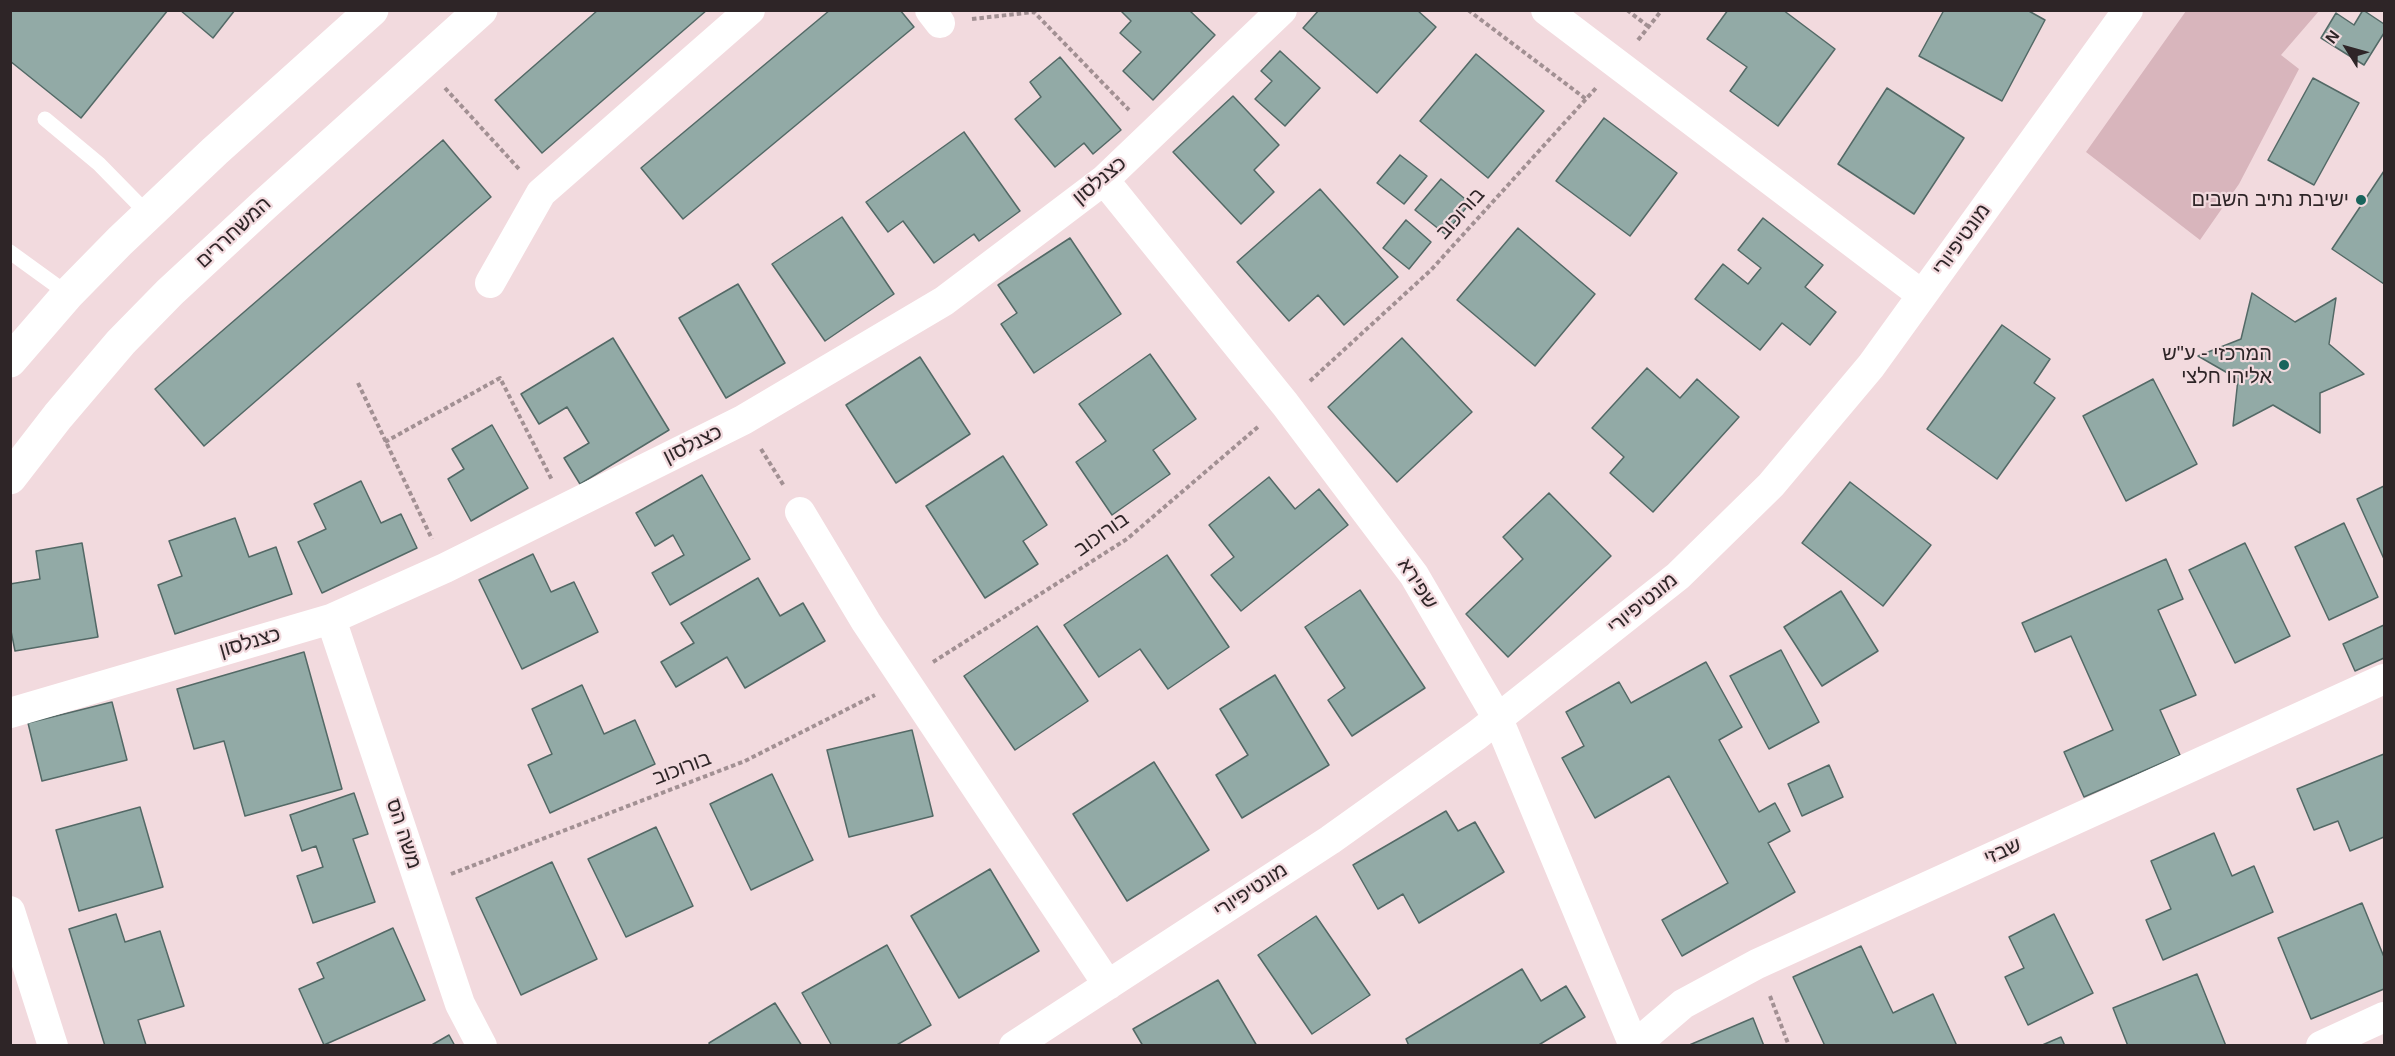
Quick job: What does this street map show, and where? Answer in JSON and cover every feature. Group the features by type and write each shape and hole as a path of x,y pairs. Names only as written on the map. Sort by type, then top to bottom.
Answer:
{"main road":[{"path":"10,361 68,294 148,214 372,10"},
{"name":"המשחררים","path":"10,478 107,358 170,292 481,10"}],"street":[{"path":"490,283 541,193 750,10"},
{"name":"כצנלסון","path":"10,713 331,619 445,568 742,420 944,301 1104,180 1282,10"},
{"path":"1546,10 1922,295"},
{"name":"מונטיפיורי","path":"1014,1046 1330,840 1498,719 1678,576 1771,485 1871,366 2128,10"},
{"name":"שפירא","path":"1104,180 1284,404 1414,575 1498,719 1634,1045"},
{"path":"800,512 866,622 1108,985"},
{"name":"משה הס","path":"331,619 460,1004 482,1046"},
{"name":"שבזי","path":"1634,1045 1683,1004 1757,964 2385,679"},
{"path":"10,911 17,956 53,1046"},
{"path":"2321,1046 2385,1017"}],"lane":[{"path":"45,119 99,164 148,214"},
{"path":"10,252 68,294"}],"path":[{"path":"1468,10 1586,99"},
{"path":"1627,10 1648,27"},
{"name":"בורוכוב","path":"420,886 745,761 904,680 1126,540 1284,404 1431,270 1617,65 1662,10"},
{"path":"935,17 1034,12 1152,135"},
{"path":"422,63 541,193"},
{"path":"385,442 500,378 566,508"},
{"path":"358,383 445,568"},
{"path":"742,420 800,512"},
{"path":"1757,964 1789,1046"}],"shaded area":[{"path":"2186,11 2319,11 2281,55 2299,69 2239,184 2200,240 2086,152"}],"building":[{"path":"10,10 168,10 81,118 10,61"},
{"path":"180,10 235,10 213,38"},
{"path":"598,10 707,10 542,153 495,100"},
{"path":"830,10 900,10 914,27 683,219 641,168"},
{"path":"1120,10 1189,10 1215,35 1153,100 1123,71 1141,52 1120,33 1131,21"},
{"path":"1319,10 1417,10 1436,27 1377,93 1303,28"},
{"path":"1728,10 1783,10 1835,49 1778,126 1730,91 1747,67 1707,39"},
{"path":"1944,10 2027,10 2045,20 2002,101 1919,56"},
{"path":"2363,10 2384,24 2384,33 2364,65 2321,38 2336,13 2354,25"},
{"path":"1280,51 1320,88 1285,126 1255,99 1272,81 1261,71"},
{"path":"1476,54 1544,111 1488,178 1420,121"},
{"path":"1060,57 1121,130 1093,154 1084,143 1055,167 1015,119 1041,97 1030,82"},
{"path":"2313,78 2359,103 2314,185 2268,160"},
{"path":"1887,88 1964,138 1914,214 1838,164"},
{"path":"1233,96 1279,145 1254,170 1274,192 1241,224 1173,152"},
{"path":"1604,118 1677,173 1630,236 1556,181"},
{"path":"964,132 1020,211 979,241 974,234 934,263 903,221 888,232 866,202"},
{"path":"443,140 491,197 204,446 155,389"},
{"path":"1400,155 1427,176 1404,204 1377,183"},
{"path":"2384,171 2384,284 2332,249"},
{"path":"1441,179 1470,203 1445,234 1415,210"},
{"path":"1320,189 1398,277 1344,325 1318,295 1289,321 1237,262"},
{"path":"842,217 894,294 825,341 772,264"},
{"path":"1763,218 1823,265 1805,287 1836,312 1810,345 1782,323 1760,350 1695,299 1723,264 1748,284 1761,268 1738,250"},
{"path":"1406,220 1431,242 1409,269 1383,248"},
{"path":"1518,228 1595,294 1535,366 1457,300"},
{"path":"1070,238 1121,314 1034,373 1001,324 1017,313 998,285"},
{"path":"738,284 785,363 726,398 679,318"},
{"name":"המרכזי - ע\"ש אליהו חלצי","path":"2252,293 2295,322 2336,298 2329,344 2364,374 2320,393 2320,433 2273,405 2233,426 2238,379 2198,356 2241,339"},
{"path":"2002,325 2050,359 2034,383 2055,398 1997,479 1927,429"},
{"path":"613,338 669,430 580,484 564,458 589,443 567,407 539,424 521,394"},
{"path":"1402,338 1472,412 1397,482 1328,407"},
{"path":"1150,354 1196,419 1153,450 1170,474 1112,515 1076,462 1106,441 1079,404"},
{"path":"920,357 970,434 896,483 846,405"},
{"path":"1647,368 1680,398 1697,379 1739,417 1653,512 1610,473 1624,457 1592,428"},
{"path":"2153,379 2197,464 2126,501 2083,416"},
{"path":"492,425 528,488 471,521 448,479 464,469 452,449"},
{"path":"1003,456 1047,525 1023,541 1038,564 985,598 926,506"},
{"path":"702,475 750,559 670,605 652,573 684,555 673,535 655,546 636,513"},
{"path":"1269,477 1295,509 1319,489 1348,525 1241,611 1211,575 1234,557 1209,525"},
{"path":"361,481 381,523 401,514 417,548 322,593 298,542 326,529 314,504"},
{"path":"1850,482 1931,545 1883,606 1802,543"},
{"path":"2384,486 2384,559 2357,499"},
{"path":"1549,493 1611,556 1508,657 1466,614 1523,559 1503,537"},
{"path":"235,518 249,557 276,547 292,594 175,634 158,585 182,576 169,541"},
{"path":"2344,523 2378,597 2329,620 2295,547"},
{"path":"82,543 98,637 15,651 10,626 10,584 40,579 36,551"},
{"path":"2245,543 2290,636 2235,663 2189,570"},
{"path":"533,554 551,592 574,582 598,632 522,669 479,580"},
{"path":"1167,555 1229,647 1168,689 1140,649 1099,677 1064,625"},
{"path":"2166,559 2183,599 2158,610 2196,695 2160,710 2180,755 2084,797 2064,752 2113,730 2071,636 2035,652 2022,623"},
{"path":"758,578 780,616 803,603 825,641 745,688 727,657 676,687 661,662 694,643 681,623"},
{"path":"1360,590 1425,688 1352,736 1328,700 1345,688 1305,627"},
{"path":"1841,591 1878,651 1822,686 1784,627"},
{"path":"2384,625 2384,658 2355,671 2343,644"},
{"path":"1037,626 1088,701 1015,750 964,676"},
{"path":"1781,650 1819,722 1769,749 1730,676"},
{"path":"304,652 342,789 245,816 224,741 194,749 177,689"},
{"path":"1706,662 1742,727 1719,740 1759,812 1775,803 1790,831 1768,843 1795,892 1682,956 1662,920 1728,883 1669,776 1595,818 1562,758 1584,746 1566,712 1619,682 1631,703"},
{"path":"1275,675 1329,765 1242,818 1216,775 1248,755 1220,709"},
{"path":"582,685 604,734 635,720 655,764 550,813 528,765 552,754 532,709"},
{"path":"112,702 127,760 42,781 28,723"},
{"path":"912,730 933,816 849,837 827,750"},
{"path":"2384,754 2384,837 2350,851 2338,821 2314,830 2297,789"},
{"path":"1154,762 1209,850 1127,901 1073,814"},
{"path":"1829,765 1843,797 1802,816 1788,784"},
{"path":"772,774 813,860 751,890 710,804"},
{"path":"354,793 368,834 353,839 375,902 313,923 297,876 323,867 316,846 302,851 290,815"},
{"path":"140,807 163,887 79,911 56,830"},
{"path":"1446,811 1458,831 1475,822 1504,872 1419,923 1403,894 1378,909 1353,865"},
{"path":"656,827 693,906 626,937 588,859"},
{"path":"2214,833 2232,876 2254,866 2273,912 2163,960 2146,920 2171,909 2151,861"},
{"path":"552,862 597,959 521,995 476,898"},
{"path":"990,869 1039,951 959,998 911,916"},
{"path":"2362,903 2384,957 2384,989 2311,1019 2278,938"},
{"path":"116,914 125,942 160,931 184,1006 138,1020 146,1045 144,1046 105,1046 69,929"},
{"path":"2054,914 2093,993 2028,1025 2005,977 2024,968 2009,937"},
{"path":"1316,916 1370,995 1312,1034 1258,955"},
{"path":"393,928 425,1000 324,1045 299,989 324,978 317,963"},
{"path":"887,945 931,1025 895,1046 832,1046 802,993"},
{"path":"1861,946 1893,1013 1933,994 1957,1046 1825,1046 1793,977"},
{"path":"1522,969 1541,1001 1566,986 1585,1017 1537,1046 1409,1046 1406,1039"},
{"path":"2197,974 2226,1046 2128,1046 2113,1008"},
{"path":"1218,980 1257,1046 1143,1046 1133,1029"},
{"path":"775,1003 802,1046 710,1046 709,1043"},
{"path":"1753,1018 1764,1046 1687,1046"},
{"path":"449,1035 455,1046 430,1046"},
{"path":"2061,1037 2065,1046 2040,1046"}],"place":[{"name":"ישיבת נתיב השבים","path":"2361,200"},
{"name":"המרכזי - ע\"ש אליהו חלצי","path":"2284,365"}]}
